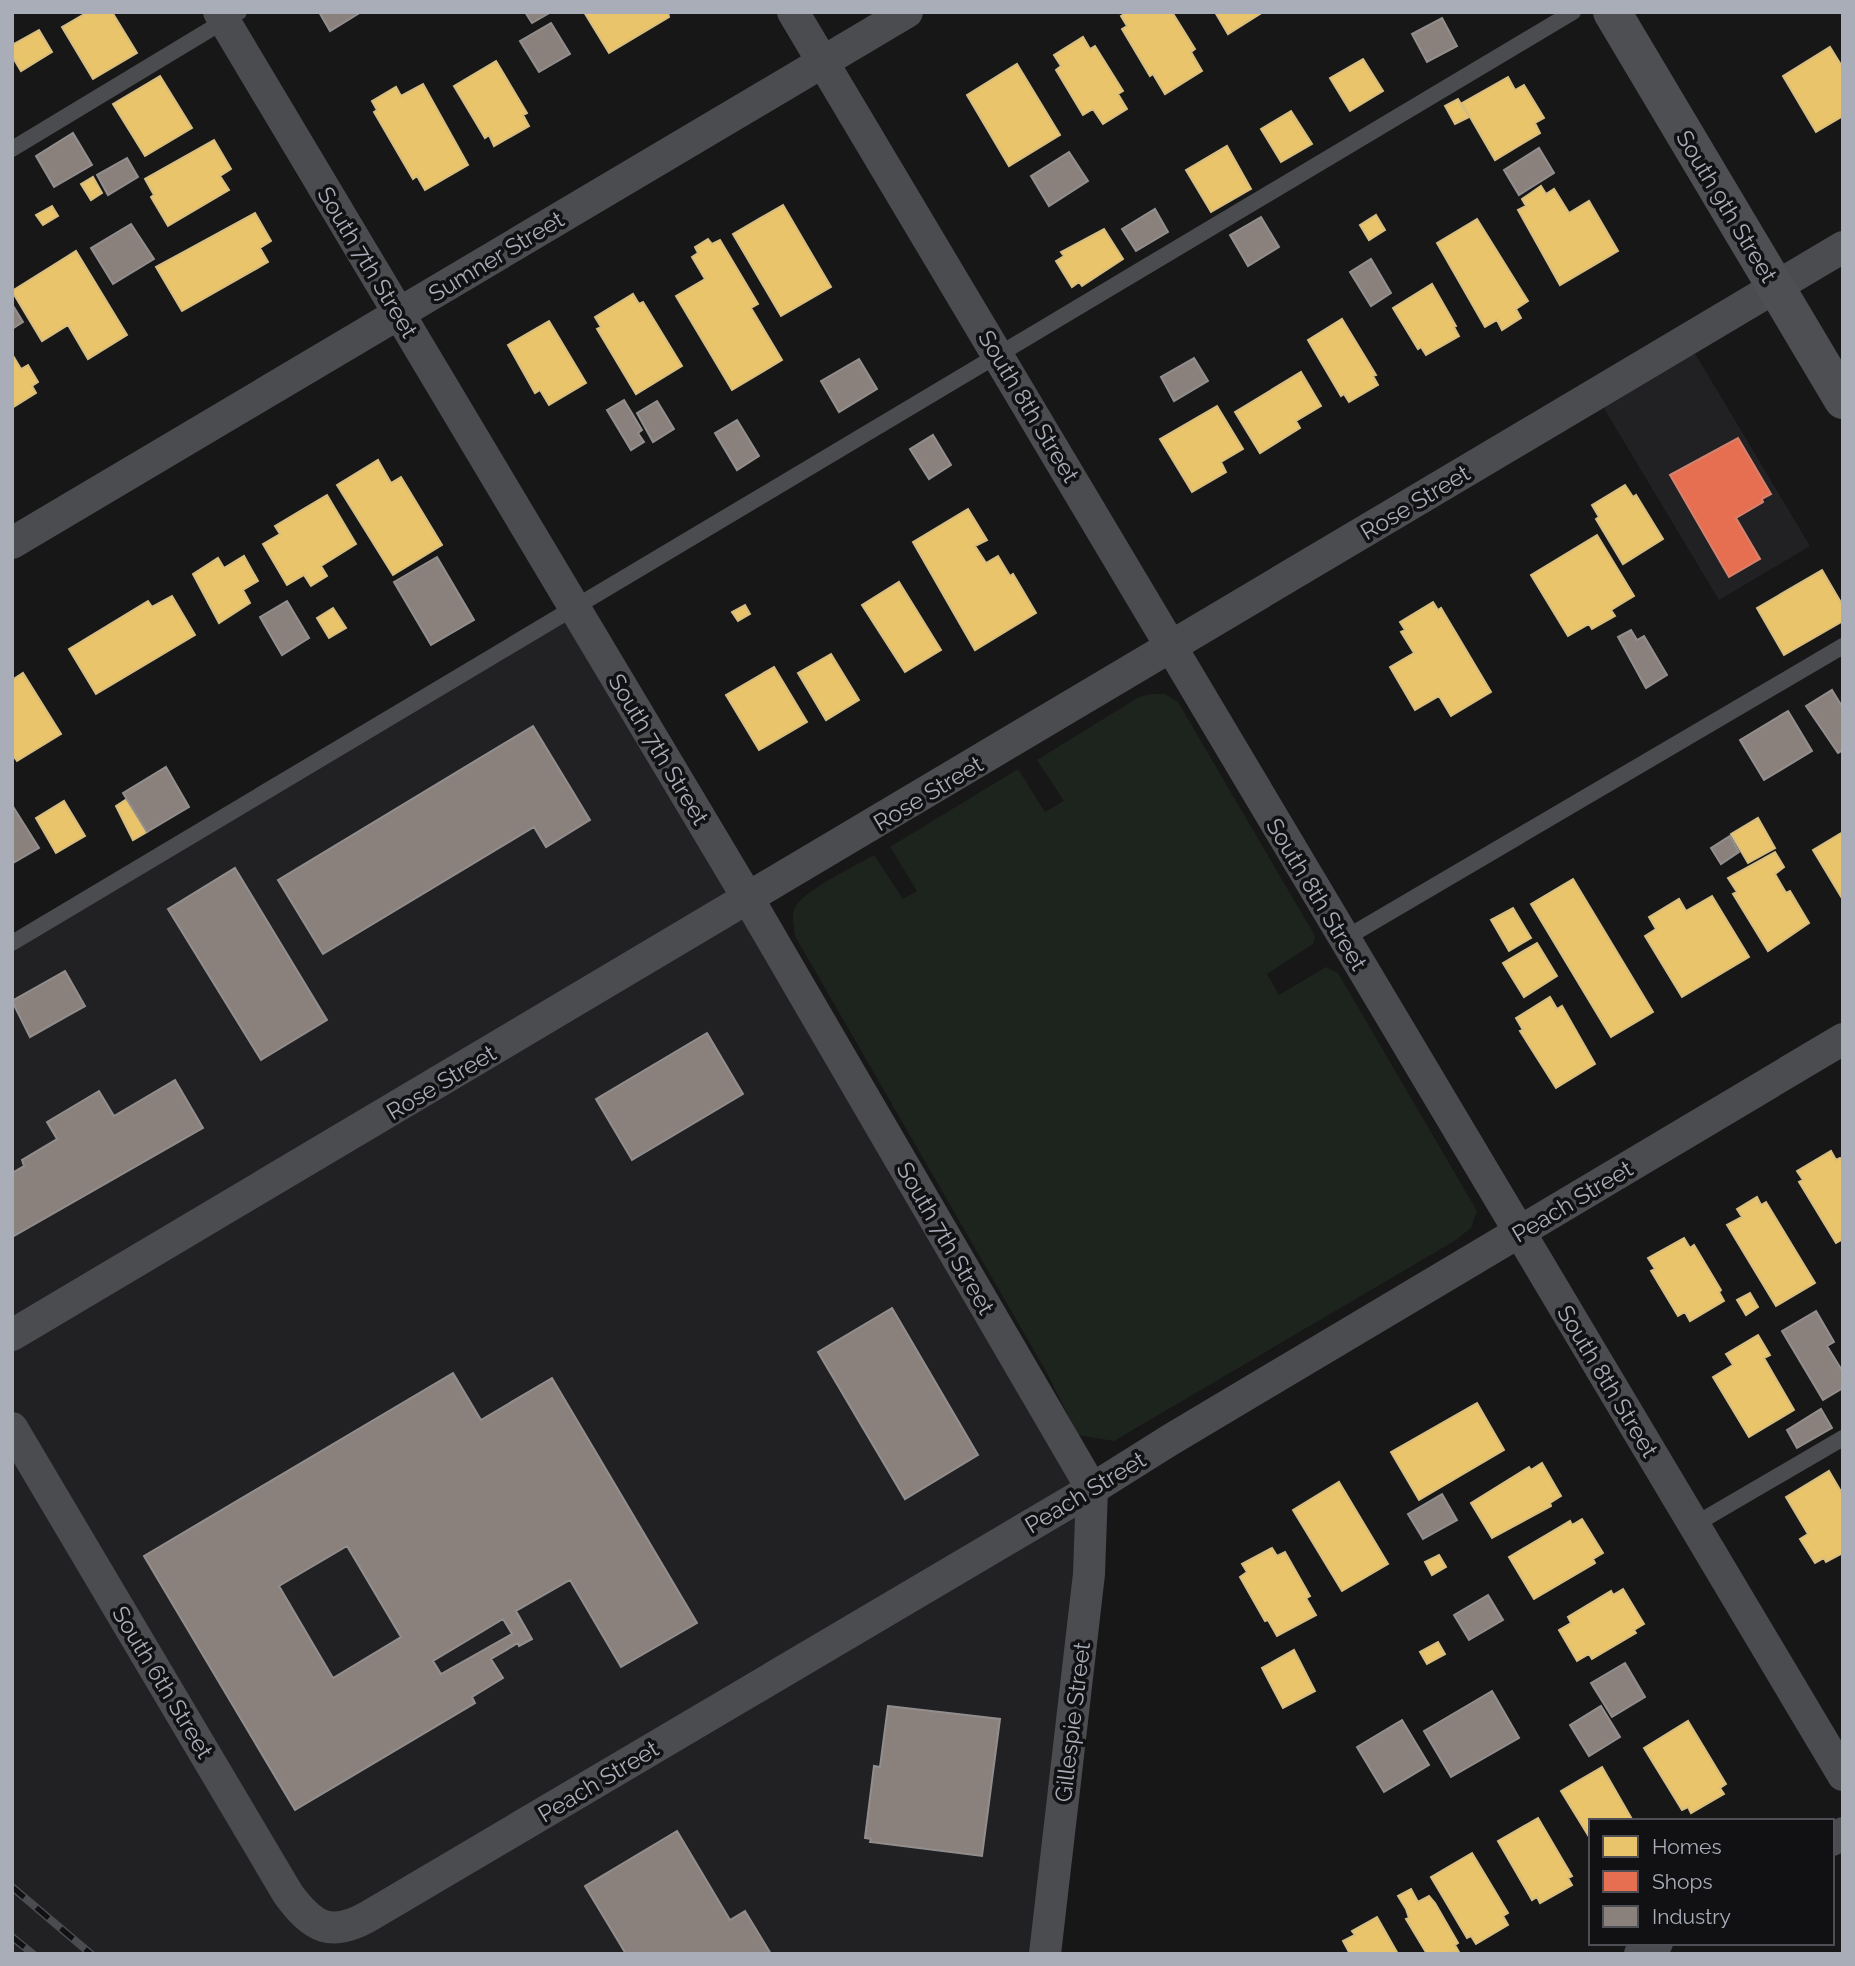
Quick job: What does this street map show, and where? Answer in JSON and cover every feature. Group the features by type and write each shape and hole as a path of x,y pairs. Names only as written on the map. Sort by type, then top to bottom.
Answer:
{"main road":[{"name":"South 9th Street","path":"1612,12 1843,400"}],"street":[{"name":"South 8th Street","path":"793,12 1843,1775"},
{"name":"Sumner Street","path":"12,542 907,12"},
{"name":"South 7th Street","path":"227,15 399,314 749,900 1093,1489"},
{"name":"Rose Street","path":"12,1335 749,900 1843,247"},
{"name":"Peach Street","path":"322,1927 340,1929 369,1916 1093,1489 1843,1039"},
{"name":"South 6th Street","path":"12,1428 288,1895 309,1919 322,1927"},
{"name":"Gillespie Street","path":"1045,1954 1089,1574 1093,1489"}],"lane":[{"path":"12,943 1573,12"},
{"path":"12,149 227,15"},
{"path":"1344,939 1843,646"},
{"path":"1694,1525 1843,1438"}],"shaded area":[{"path":"1687,340 1810,546 1719,600 1596,395"},
{"path":"574,607 1092,1489 1045,1954 12,1954 12,943"},
{"path":"1165,694 1178,702 1315,936 1313,944 1267,974 1279,995 1326,967 1338,973 1477,1211 1471,1228 1456,1240 1114,1441 1078,1435 1047,1373 795,936 793,918 795,908 808,894 874,855 903,899 917,891 890,847 1018,769 1045,812 1064,801 1037,760 1139,697"}],"building: Homes":[{"path":"88,12 112,12 137,53 93,79 62,27"},
{"path":"584,12 668,12 669,17 609,53"},
{"path":"1127,12 1172,12 1195,49 1191,52 1202,71 1165,94 1153,74 1150,76 1122,29 1127,26 1121,16"},
{"path":"1215,12 1263,12 1228,34"},
{"path":"39,30 52,52 21,71 12,56 12,45"},
{"path":"1083,37 1090,49 1095,46 1123,91 1118,94 1127,109 1103,124 1093,109 1083,115 1056,70 1061,66 1054,55"},
{"path":"1830,47 1843,68 1843,116 1816,132 1783,76"},
{"path":"1363,59 1383,91 1350,111 1330,78"},
{"path":"496,61 527,113 523,115 529,126 494,146 489,135 485,138 454,86"},
{"path":"1017,64 1060,135 1009,166 967,95"},
{"path":"160,76 192,128 145,156 113,104"},
{"path":"1508,77 1515,90 1524,85 1544,118 1535,123 1540,133 1495,160 1462,103"},
{"path":"423,84 468,165 425,190 417,176 413,179 374,112 377,110 372,101 396,87 401,96"},
{"path":"1458,99 1469,117 1455,124 1445,106"},
{"path":"1291,111 1312,144 1281,162 1261,129"},
{"path":"214,140 231,169 220,176 229,190 168,226 151,197 154,195 145,179"},
{"path":"1227,146 1251,189 1211,212 1186,170"},
{"path":"93,177 102,193 91,200 81,184"},
{"path":"1541,186 1546,194 1554,189 1569,213 1589,201 1618,251 1560,285 1518,210 1526,206 1522,199"},
{"path":"783,205 831,287 781,316 733,234"},
{"path":"52,206 58,216 43,225 36,215"},
{"path":"255,213 271,241 260,248 268,262 182,311 156,267"},
{"path":"1376,215 1385,230 1369,240 1360,225"},
{"path":"1477,219 1528,301 1516,309 1521,318 1502,330 1497,320 1485,327 1437,243"},
{"path":"1104,229 1123,259 1082,286 1079,282 1072,287 1056,261 1064,256 1061,252"},
{"path":"708,239 712,244 720,240 758,304 751,308 782,360 732,390 676,296 705,279 692,257 698,253 695,247"},
{"path":"76,251 127,335 88,359 68,325 42,341 12,291"},
{"path":"1432,284 1459,336 1426,355 1421,347 1418,349 1393,308"},
{"path":"633,294 639,304 643,302 682,366 636,394 597,329 601,327 595,317"},
{"path":"1342,319 1376,375 1373,376 1378,385 1349,402 1344,394 1341,396 1308,340"},
{"path":"549,321 586,383 549,405 540,390 535,393 508,345"},
{"path":"12,354 21,369 28,365 38,382 32,386 36,393 12,408"},
{"path":"1301,372 1321,406 1296,421 1300,428 1260,453 1235,412"},
{"path":"1217,406 1243,449 1221,462 1226,472 1192,492 1160,439"},
{"path":"378,460 391,483 401,477 442,545 393,575 337,485"},
{"path":"1625,485 1633,497 1636,495 1663,539 1623,564 1596,519 1599,517 1592,505"},
{"path":"327,495 356,544 321,566 327,576 311,586 304,575 287,585 263,544 280,534 275,526"},
{"path":"968,509 987,540 975,546 986,563 998,556 1010,576 1013,574 1036,613 975,650 913,542"},
{"path":"1597,535 1634,596 1611,610 1615,616 1592,629 1589,624 1568,636 1531,575"},
{"path":"244,556 258,581 243,590 250,603 219,623 193,574 218,558 224,568"},
{"path":"1822,570 1843,606 1843,621 1784,655 1757,608"},
{"path":"899,582 941,650 905,672 862,605"},
{"path":"172,596 195,635 96,694 69,649 148,601 152,607"},
{"path":"1433,602 1438,610 1441,608 1491,692 1451,716 1439,696 1415,710 1390,667 1414,653 1401,632 1405,630 1400,622"},
{"path":"745,605 750,614 738,621 732,612"},
{"path":"333,608 346,628 329,638 317,618"},
{"path":"831,654 859,700 826,720 798,673"},
{"path":"774,667 807,722 759,750 726,695"},
{"path":"23,673 61,734 17,761 12,754 12,680"},
{"path":"127,799 147,832 133,840 116,806"},
{"path":"64,801 85,836 56,853 36,818"},
{"path":"1758,818 1775,848 1748,863 1731,834"},
{"path":"1843,832 1843,900 1813,850"},
{"path":"1775,852 1784,867 1775,874 1786,893 1790,891 1809,923 1768,951 1733,894 1737,892 1728,878"},
{"path":"1573,879 1653,1012 1611,1037 1531,904"},
{"path":"1712,896 1749,957 1682,997 1645,936 1656,929 1649,917 1679,899 1686,911"},
{"path":"1513,908 1531,938 1509,951 1491,920"},
{"path":"1537,943 1557,976 1524,997 1503,963"},
{"path":"1550,997 1557,1009 1562,1006 1595,1064 1556,1088 1520,1031 1523,1030 1516,1018"},
{"path":"1831,1151 1836,1160 1840,1158 1843,1163 1843,1239 1836,1243 1799,1182 1803,1180 1797,1171"},
{"path":"1757,1197 1761,1205 1766,1202 1815,1283 1776,1306 1727,1225 1742,1217 1737,1209"},
{"path":"1684,1238 1690,1248 1694,1245 1721,1290 1719,1292 1724,1301 1690,1321 1685,1312 1678,1316 1651,1271 1655,1269 1648,1258"},
{"path":"1750,1293 1758,1307 1746,1315 1737,1300"},
{"path":"1758,1335 1770,1355 1764,1358 1794,1410 1749,1437 1713,1377 1733,1365 1726,1354"},
{"path":"1477,1403 1504,1450 1419,1500 1391,1452"},
{"path":"1542,1463 1561,1496 1550,1503 1551,1506 1492,1538 1471,1503 1529,1467 1531,1470"},
{"path":"1829,1471 1843,1495 1843,1553 1826,1562 1824,1558 1815,1563 1800,1539 1808,1534 1786,1497"},
{"path":"1339,1482 1388,1564 1342,1591 1293,1510"},
{"path":"1582,1519 1603,1553 1593,1559 1595,1563 1534,1599 1509,1557 1570,1521 1572,1525"},
{"path":"1272,1548 1277,1556 1285,1552 1310,1596 1306,1598 1316,1615 1277,1636 1268,1620 1265,1621 1240,1577 1247,1572 1242,1564"},
{"path":"1439,1555 1446,1567 1432,1575 1425,1562"},
{"path":"1623,1589 1644,1624 1634,1630 1636,1633 1592,1659 1589,1654 1577,1661 1559,1630 1571,1623 1568,1617 1611,1591 1613,1595"},
{"path":"1438,1642 1445,1654 1427,1664 1420,1652"},
{"path":"1294,1650 1315,1691 1283,1708 1262,1668"},
{"path":"1688,1721 1726,1784 1720,1788 1724,1794 1691,1813 1688,1807 1682,1810 1644,1748"},
{"path":"1602,1767 1632,1819 1589,1819 1589,1837 1561,1791"},
{"path":"1538,1818 1572,1876 1568,1878 1572,1885 1540,1903 1537,1897 1532,1900 1498,1841"},
{"path":"1472,1853 1508,1913 1503,1916 1508,1925 1476,1944 1471,1936 1467,1938 1431,1877"},
{"path":"1411,1889 1418,1902 1429,1896 1435,1903 1458,1943 1455,1945 1459,1952 1427,1954 1406,1919 1409,1918 1406,1909 1398,1896"},
{"path":"1377,1917 1398,1954 1350,1954 1343,1941 1355,1935 1352,1931"}],"building: Shops":[{"path":"1738,438 1771,494 1736,518 1760,559 1729,577 1670,475"}],"building: Industry":[{"path":"319,12 361,12 330,31"},
{"path":"525,12 551,12 532,23"},
{"path":"1442,18 1457,46 1427,62 1412,34"},
{"path":"551,23 570,54 539,72 520,41"},
{"path":"73,133 92,165 54,187 36,156"},
{"path":"1539,148 1554,173 1519,195 1504,170"},
{"path":"1069,152 1088,181 1049,206 1031,176"},
{"path":"127,158 138,177 108,195 97,175"},
{"path":"1155,209 1168,232 1136,251 1122,229"},
{"path":"1261,217 1279,247 1248,266 1230,235"},
{"path":"131,224 154,259 113,284 91,248"},
{"path":"1371,259 1391,293 1371,306 1350,272"},
{"path":"12,304 23,322 12,329"},
{"path":"1194,358 1208,381 1174,401 1161,377"},
{"path":"859,359 877,389 839,412 821,381"},
{"path":"624,400 642,430 638,433 644,442 631,450 607,410"},
{"path":"657,401 674,429 653,442 637,413"},
{"path":"737,420 759,456 737,470 715,433"},
{"path":"933,435 951,465 929,479 910,449"},
{"path":"437,557 474,620 431,645 394,582"},
{"path":"287,601 309,638 282,655 260,617"},
{"path":"1631,630 1637,640 1644,636 1667,675 1646,688 1618,637"},
{"path":"1832,690 1843,708 1843,750 1838,753 1806,706"},
{"path":"1788,711 1812,751 1764,780 1740,740"},
{"path":"533,726 590,820 546,847 534,827 323,954 278,880"},
{"path":"166,767 189,807 147,832 123,793"},
{"path":"12,805 39,848 13,863 12,862"},
{"path":"1730,836 1739,852 1721,864 1711,848"},
{"path":"235,868 327,1020 261,1060 168,909"},
{"path":"65,971 85,1006 30,1037 12,1001"},
{"path":"707,1033 743,1094 632,1160 596,1099"},
{"path":"175,1080 203,1128 12,1237 12,1173 24,1166 22,1160 57,1139 47,1122 99,1091 114,1116"},
{"path":"892,1308 978,1455 905,1499 818,1352"},
{"path":"1816,1311 1834,1342 1827,1346 1843,1372 1843,1388 1823,1400 1782,1331"},
{"path":"453,1373 481,1420 552,1378 697,1623 621,1667 570,1580 516,1611 532,1639 519,1646 518,1643 491,1659 503,1678 472,1697 475,1703 295,1810 144,1556","holes":["347,1546 401,1637 333,1678 279,1586","503,1619 512,1634 441,1674 433,1661"]},
{"path":"1821,1409 1832,1428 1797,1448 1787,1430"},
{"path":"1442,1494 1457,1520 1423,1539 1408,1514"},
{"path":"1488,1595 1503,1620 1469,1640 1454,1615"},
{"path":"1625,1663 1645,1697 1612,1717 1591,1683"},
{"path":"1492,1691 1519,1738 1451,1777 1424,1731"},
{"path":"888,1706 1000,1719 982,1856 870,1842 871,1839 865,1838 874,1766 880,1767"},
{"path":"1601,1706 1620,1737 1589,1756 1570,1725"},
{"path":"1402,1720 1429,1765 1384,1792 1357,1747"},
{"path":"677,1831 730,1920 745,1911 771,1954 626,1954 585,1886"}],"railway":[{"path":"12,1887 91,1954"},
{"path":"12,1937 33,1954"}]}
